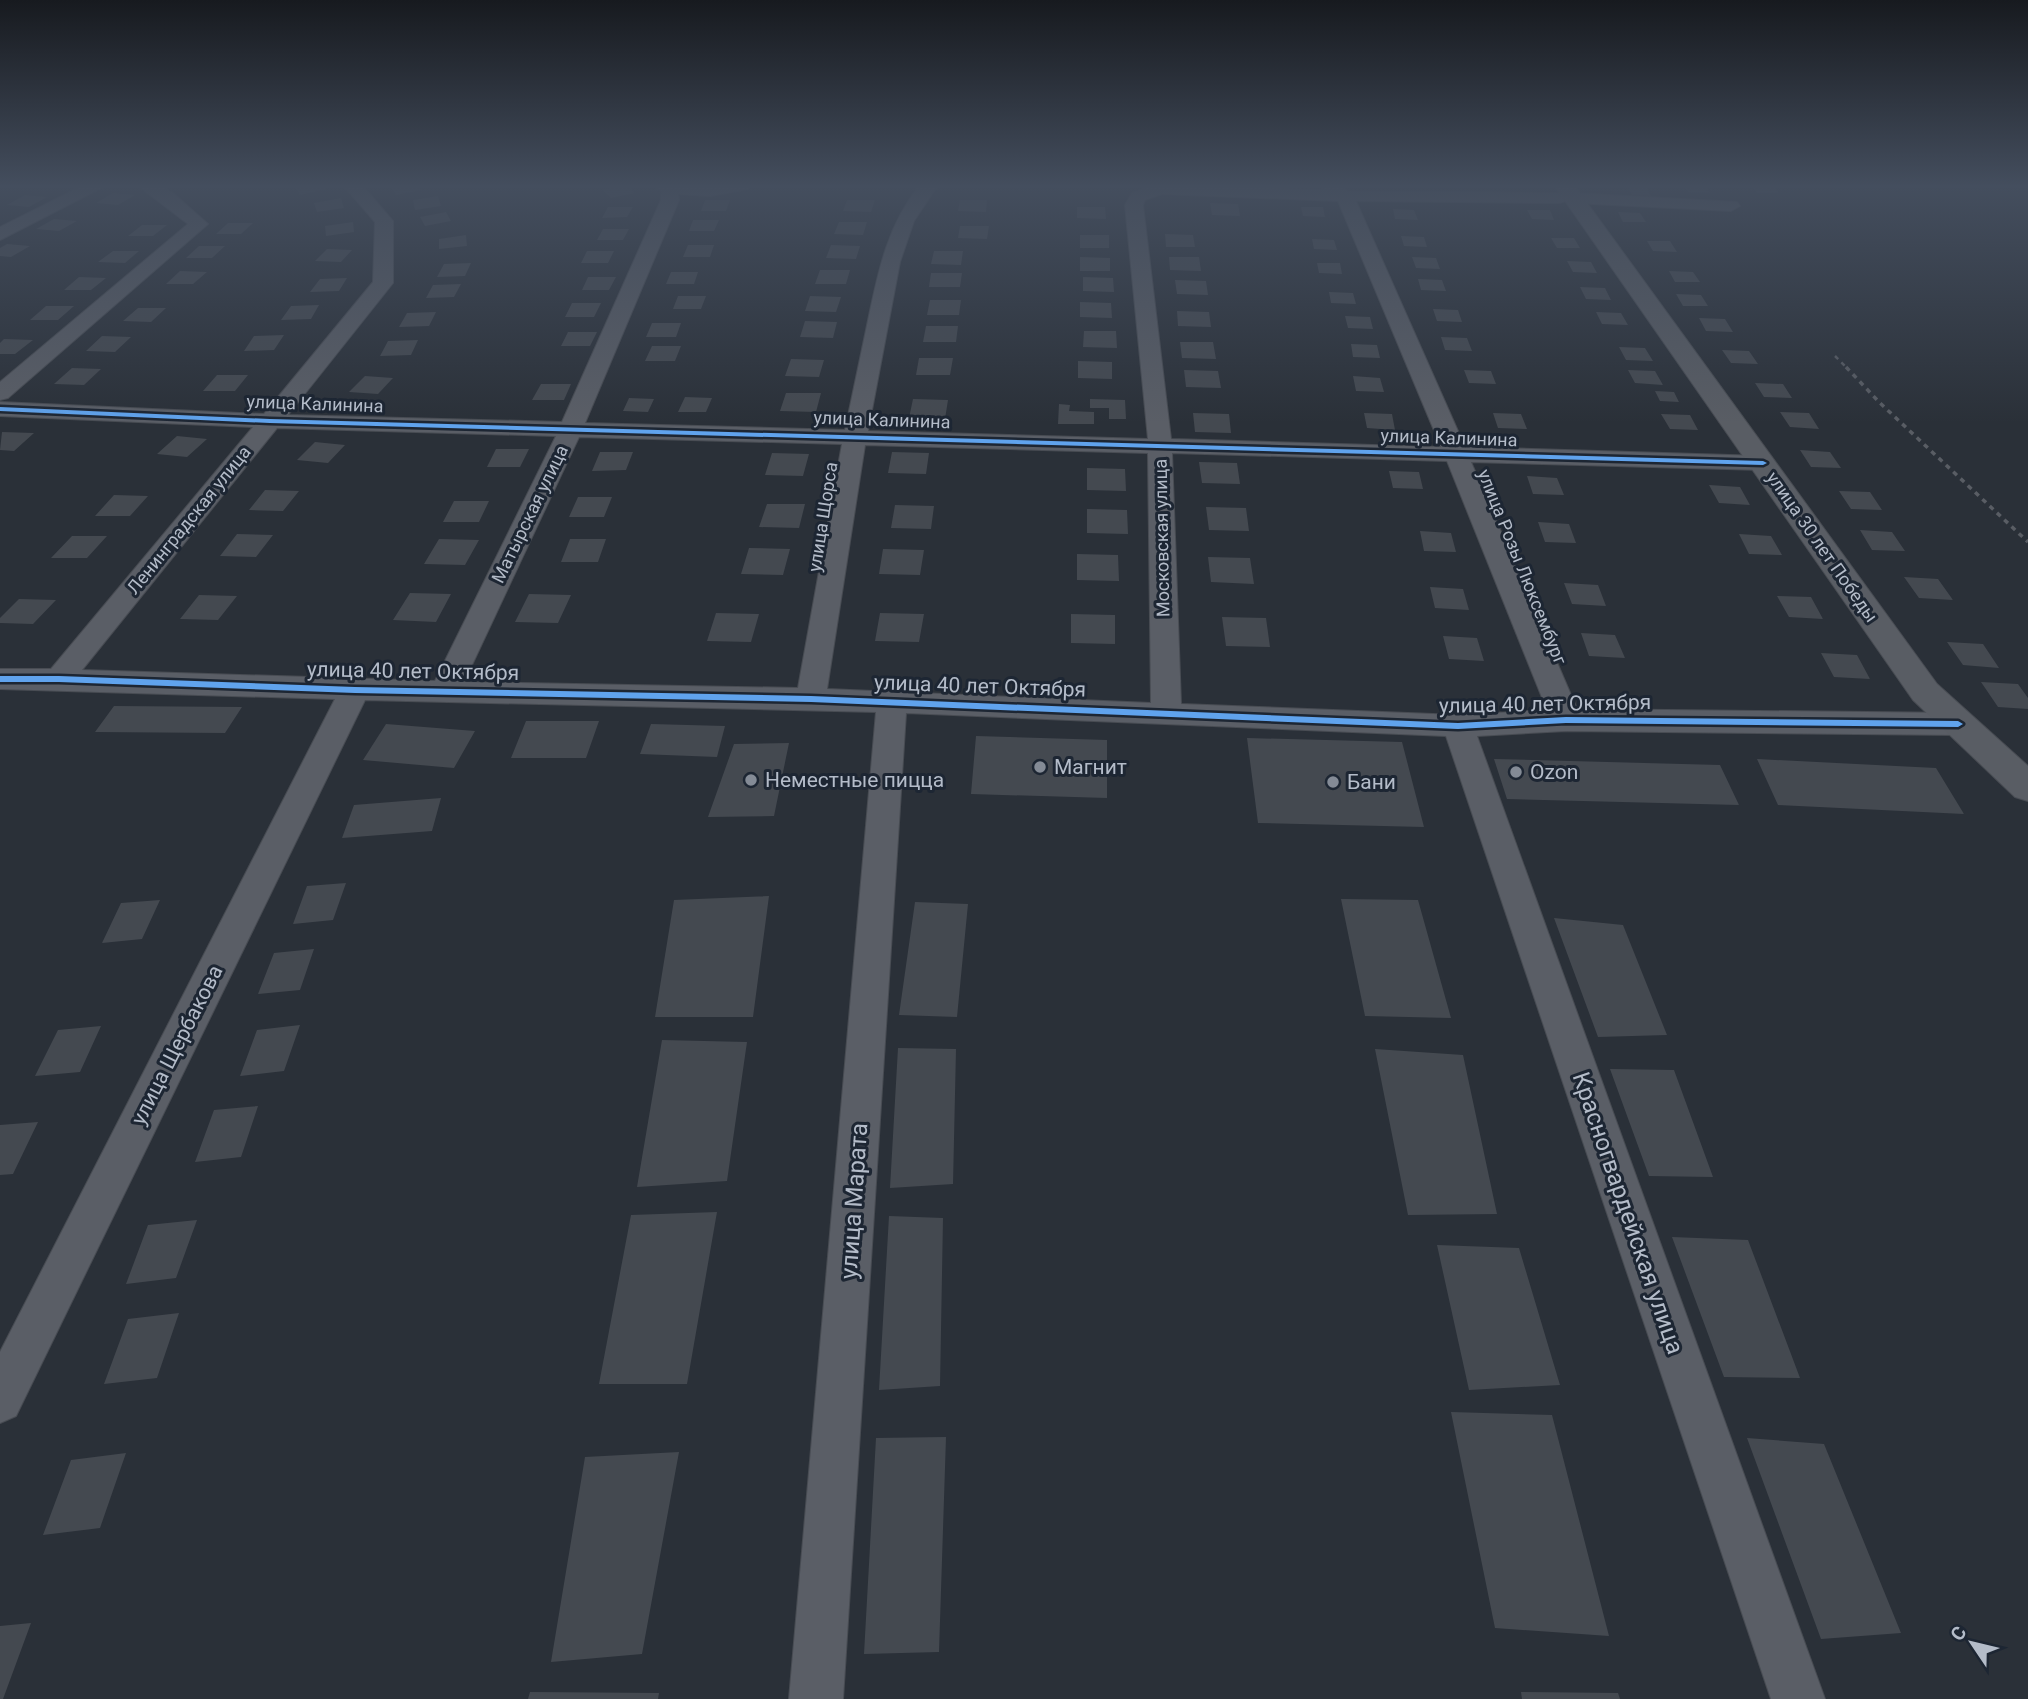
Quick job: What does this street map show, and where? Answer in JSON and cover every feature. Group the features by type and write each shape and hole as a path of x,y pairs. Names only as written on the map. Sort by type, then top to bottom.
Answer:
{"main road":[{"name":"улица 30 лет Победы","path":"1617,264 1763,463 1925,692 2028,787"}],"street":[{"path":"0,393 152,264"},
{"name":"Ленинградская улица","path":"59,679 383,283 383,264"},
{"name":"Матырская улица","path":"445,691 572,429 642,264"},
{"name":"улица Щорса","path":"811,699 854,437 891,264"},
{"name":"Московская улица","path":"1140,264 1160,446 1166,712"},
{"name":"улица Розы Люксембург","path":"1369,264 1457,456 1566,720"},
{"name":"улица Калинина","path":"0,409 270,421 1763,463"},
{"name":"улица 40 лет Октября","path":"0,679 355,690 811,699 1458,726 1566,720 1958,724"},
{"name":"улица Щербакова","path":"0,1400 355,690"},
{"name":"улица Марата","path":"816,1699 892,703"},
{"name":"Красногвардейская улица","path":"1458,726 1798,1699"}],"building":[{"path":"444,264 470,264 465,276 437,277"},
{"path":"1080,264 1110,264 1110,271 1080,271"},
{"path":"1170,264 1200,264 1201,271 1170,270"},
{"path":"1317,264 1340,264 1342,274 1319,273"},
{"path":"1415,264 1438,264 1440,269 1416,268"},
{"path":"1569,264 1592,264 1597,273 1573,272"},
{"path":"820,270 850,270 846,284 815,284"},
{"path":"180,271 207,272 193,284 166,284"},
{"path":"1669,271 1693,272 1700,282 1675,282"},
{"path":"671,272 698,272 694,284 666,284"},
{"path":"931,273 962,273 960,287 929,287"},
{"path":"79,277 106,278 91,290 64,290"},
{"path":"588,277 616,277 609,290 582,290"},
{"path":"1083,277 1113,278 1114,292 1083,291"},
{"path":"347,278 339,291 310,292 320,279"},
{"path":"1418,279 1442,280 1446,291 1421,290"},
{"path":"1175,280 1206,281 1208,295 1177,294"},
{"path":"461,284 454,297 426,298 433,285"},
{"path":"1580,287 1605,288 1611,300 1586,299"},
{"path":"1329,292 1353,293 1356,304 1331,303"},
{"path":"1676,294 1701,295 1708,306 1683,306"},
{"path":"678,296 706,296 701,309 673,309"},
{"path":"810,296 841,297 836,312 805,311"},
{"path":"930,300 961,300 959,315 927,315"},
{"path":"1080,302 1111,303 1112,318 1080,317"},
{"path":"572,303 601,303 594,317 565,317"},
{"path":"319,305 311,319 281,320 291,306"},
{"path":"46,306 74,306 58,320 30,320"},
{"path":"138,308 166,308 151,322 123,321"},
{"path":"1433,309 1458,310 1462,322 1437,321"},
{"path":"1177,311 1209,312 1211,327 1178,326"},
{"path":"436,312 429,326 399,327 407,313"},
{"path":"1596,312 1621,313 1628,325 1602,324"},
{"path":"1345,316 1370,317 1373,329 1348,328"},
{"path":"1699,318 1725,319 1733,332 1706,331"},
{"path":"805,321 837,322 833,338 800,337"},
{"path":"652,323 681,323 676,337 646,337"},
{"path":"926,326 958,326 956,342 923,342"},
{"path":"1084,331 1116,331 1117,348 1083,347"},
{"path":"568,332 597,332 590,346 561,346"},
{"path":"284,335 274,350 244,351 254,336"},
{"path":"102,336 131,337 115,352 86,351"},
{"path":"1441,337 1467,338 1472,351 1445,350"},
{"path":"4,339 33,340 15,354 0,354 0,343"},
{"path":"418,340 411,355 380,356 388,341"},
{"path":"1180,342 1213,342 1216,359 1182,358"},
{"path":"1351,344 1377,345 1380,358 1353,357"},
{"path":"652,346 681,346 675,361 645,361"},
{"path":"1619,347 1645,348 1653,361 1626,360"},
{"path":"1722,350 1749,351 1758,364 1731,363"},
{"path":"919,358 953,358 950,375 916,375"},
{"path":"791,359 824,360 819,377 785,376"},
{"path":"1078,361 1112,362 1112,379 1078,378"},
{"path":"72,368 101,369 84,385 54,384"},
{"path":"1184,370 1218,371 1221,388 1186,387"},
{"path":"1464,370 1491,371 1496,384 1469,383"},
{"path":"1628,370 1655,371 1663,385 1635,383"},
{"path":"217,375 248,375 235,391 203,391"},
{"path":"365,376 393,378 378,394 349,392"},
{"path":"1353,376 1380,378 1384,392 1356,391"},
{"path":"1755,383 1783,384 1792,398 1764,397"},
{"path":"541,384 571,384 564,400 532,400"},
{"path":"1655,391 1674,392 1679,402 1660,401"},
{"path":"786,393 821,393 816,412 780,411"},
{"path":"685,397 712,398 706,412 678,412"},
{"path":"629,398 654,399 648,412 623,411"},
{"path":"913,399 948,400 945,419 909,418"},
{"path":"1090,399 1125,400 1126,419 1109,419 1109,408 1090,408"},
{"path":"1059,404 1070,405 1069,411 1094,412 1094,424 1058,424"},
{"path":"1780,412 1809,413 1819,429 1790,427"},
{"path":"1193,413 1229,414 1231,433 1195,432"},
{"path":"1364,413 1392,414 1395,430 1367,428"},
{"path":"1493,413 1521,414 1527,429 1498,428"},
{"path":"1661,414 1690,415 1698,430 1670,429"},
{"path":"2,432 34,433 14,451 0,450"},
{"path":"177,436 207,439 187,457 157,454"},
{"path":"315,442 345,445 328,463 297,460"},
{"path":"496,449 529,449 520,467 487,467"},
{"path":"1800,450 1830,452 1841,468 1811,467"},
{"path":"600,452 633,452 626,470 592,471"},
{"path":"892,452 929,453 926,474 888,473"},
{"path":"772,453 809,454 803,476 765,475"},
{"path":"1199,462 1237,463 1240,484 1202,483"},
{"path":"1087,468 1125,469 1126,491 1087,490"},
{"path":"1389,471 1419,472 1423,489 1393,488"},
{"path":"1527,476 1557,478 1564,495 1533,494"},
{"path":"1709,485 1740,487 1750,505 1719,503"},
{"path":"265,490 299,491 283,511 249,510"},
{"path":"1839,491 1870,492 1882,510 1851,509"},
{"path":"114,495 148,496 130,516 95,516"},
{"path":"578,497 612,497 604,517 569,517"},
{"path":"454,501 489,501 479,522 443,522"},
{"path":"767,504 805,504 799,528 759,527"},
{"path":"895,505 934,506 931,529 891,528"},
{"path":"1206,507 1246,508 1249,531 1209,530"},
{"path":"1087,509 1127,510 1128,534 1087,533"},
{"path":"1538,522 1569,524 1576,543 1545,542"},
{"path":"1860,530 1892,532 1905,551 1872,550"},
{"path":"1420,531 1451,533 1456,552 1424,551"},
{"path":"237,534 273,535 256,557 220,556"},
{"path":"1739,534 1771,536 1782,555 1749,554"},
{"path":"72,536 107,536 87,558 51,558"},
{"path":"439,539 479,540 465,565 424,564"},
{"path":"570,539 606,539 598,562 561,562"},
{"path":"749,548 790,549 783,575 741,574"},
{"path":"883,549 924,550 920,575 879,574"},
{"path":"1077,554 1118,555 1119,581 1077,580"},
{"path":"1208,557 1250,558 1254,584 1211,582"},
{"path":"1904,577 1938,579 1953,600 1919,598"},
{"path":"1564,583 1598,585 1606,606 1572,604"},
{"path":"1430,587 1463,589 1469,610 1435,608"},
{"path":"410,593 451,594 436,622 393,620"},
{"path":"529,594 571,595 558,623 515,622"},
{"path":"199,595 237,596 218,620 180,619"},
{"path":"1777,596 1811,597 1823,619 1789,617"},
{"path":"19,599 56,600 33,624 0,623 0,618"},
{"path":"716,613 759,614 751,642 707,641"},
{"path":"880,613 924,614 919,642 875,641"},
{"path":"1071,614 1115,615 1115,644 1071,643"},
{"path":"1222,617 1266,618 1270,647 1226,646"},
{"path":"1581,633 1615,635 1625,658 1589,656"},
{"path":"1443,636 1477,638 1484,661 1449,659"},
{"path":"1947,642 1983,644 1999,668 1963,665"},
{"path":"1821,653 1857,655 1870,679 1834,677"},
{"path":"1981,682 2018,684 2028,698 2028,709 1998,707"},
{"path":"114,706 242,707 225,733 95,732"},
{"path":"526,721 599,721 586,758 511,758"},
{"path":"386,724 475,731 454,768 363,760"},
{"path":"651,724 725,726 717,757 640,754"},
{"name":"Магнит","path":"976,736 1107,740 1107,798 971,794"},
{"name":"Бани","path":"1247,738 1402,742 1424,827 1258,823"},
{"name":"Неместные пицца","path":"789,743 774,816 708,817 734,744"},
{"path":"1494,759 1720,765 1739,805 1507,799"},
{"path":"1757,759 1936,768 1964,814 1778,805"},
{"path":"441,798 432,831 342,838 354,805"},
{"path":"346,883 333,920 293,924 307,886"},
{"path":"769,896 753,1017 655,1017 674,900"},
{"path":"1341,899 1418,900 1451,1018 1365,1016"},
{"path":"160,900 142,939 102,943 121,903"},
{"path":"915,902 968,904 957,1017 899,1015"},
{"path":"1554,918 1623,925 1667,1035 1598,1037"},
{"path":"314,949 300,990 258,994 274,953"},
{"path":"300,1025 284,1071 240,1076 257,1030"},
{"path":"101,1026 80,1072 35,1076 58,1030"},
{"path":"662,1040 747,1042 727,1181 637,1187"},
{"path":"898,1048 956,1049 953,1184 890,1188"},
{"path":"1375,1049 1463,1055 1497,1214 1408,1215"},
{"path":"1610,1069 1674,1070 1713,1177 1649,1176"},
{"path":"258,1106 241,1157 195,1162 214,1110"},
{"path":"38,1122 13,1174 0,1175 0,1125"},
{"path":"717,1212 687,1384 599,1384 631,1215"},
{"path":"889,1216 943,1218 940,1386 879,1390"},
{"path":"197,1220 176,1278 126,1284 148,1225"},
{"path":"1672,1237 1748,1240 1800,1378 1724,1377"},
{"path":"1437,1245 1519,1248 1560,1385 1469,1390"},
{"path":"179,1313 157,1378 104,1384 128,1319"},
{"path":"1451,1412 1552,1415 1609,1636 1495,1628"},
{"path":"946,1437 939,1652 864,1654 876,1438"},
{"path":"1747,1438 1824,1444 1901,1633 1821,1639"},
{"path":"679,1452 642,1654 551,1662 585,1457"},
{"path":"126,1453 100,1528 43,1535 71,1460"},
{"path":"31,1623 3,1699 0,1699 0,1626"},
{"path":"530,1692 659,1693 658,1699 528,1699"},
{"path":"1521,1692 1618,1693 1620,1699 1522,1699"}],"railway":[{"path":"1835,356 1846,367"},
{"path":"1846,367 1880,403 2028,542"}],"cycle path":[{"path":"0,409 270,421 1763,463"},
{"path":"0,679 355,690 811,699 1458,726 1566,720 1958,724"}],"place":[{"name":"Магнит","path":"1040,767"},
{"name":"Ozon","path":"1516,772"},
{"name":"Неместные пицца","path":"751,780"},
{"name":"Бани","path":"1333,782"}]}
